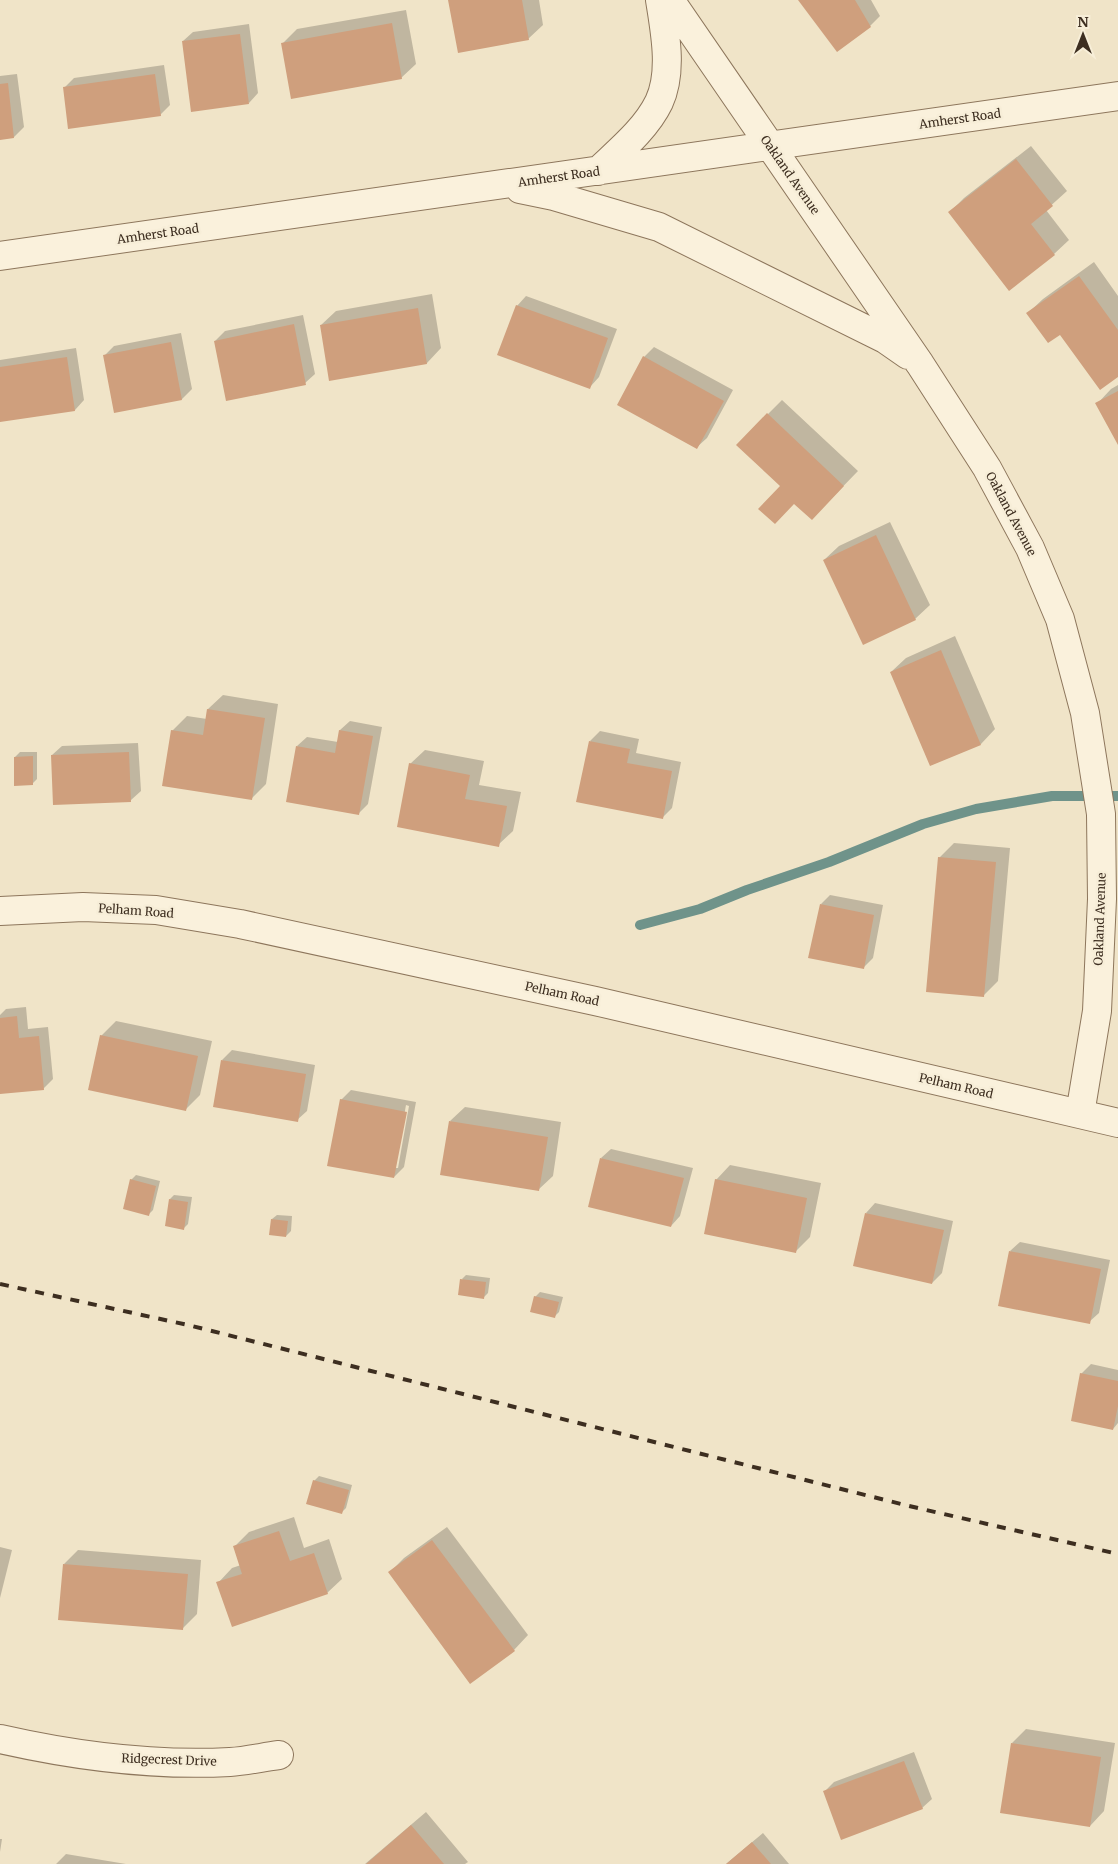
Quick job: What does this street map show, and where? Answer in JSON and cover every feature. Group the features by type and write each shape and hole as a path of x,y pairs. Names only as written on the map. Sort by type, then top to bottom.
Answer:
{"street":[{"path":"598,171 644,124 659,102 666,75 665,35 660,0"},
{"name":"Oakland Avenue","path":"670,0 920,364 986,468 1030,548 1060,619 1085,713 1101,814 1102,899 1096,1010 1080,1114"},
{"name":"Amherst Road","path":"0,256 1118,96"},
{"path":"498,185 554,196 659,227 885,339 920,364"},
{"name":"Pelham Road","path":"0,911 83,907 156,910 240,924 595,1001 1118,1123"},
{"name":"Ridgecrest Drive","path":"0,1739 80,1754 136,1761 231,1762 279,1755"}],"building":[{"path":"448,0 522,0 529,40 458,53"},
{"path":"798,0 855,0 871,27 837,52"},
{"path":"392,23 402,79 291,99 281,43"},
{"path":"240,34 249,104 191,112 182,41"},
{"path":"155,74 161,116 68,129 63,87"},
{"path":"8,83 14,138 0,140 0,84"},
{"path":"1016,159 1053,206 1031,224 1055,255 1009,291 948,212"},
{"path":"1079,276 1118,330 1118,377 1100,390 1060,335 1048,343 1026,313"},
{"path":"516,305 608,338 590,389 497,355"},
{"path":"418,308 427,364 329,381 320,325"},
{"path":"294,324 306,385 226,401 214,341"},
{"path":"171,342 182,400 114,413 103,355"},
{"path":"643,356 724,401 697,449 617,405"},
{"path":"67,357 75,411 0,422 0,367"},
{"path":"1118,391 1118,445 1095,403"},
{"path":"767,413 844,486 812,520 794,504 775,524 758,509 780,486 736,445"},
{"path":"876,535 916,620 863,645 823,560"},
{"path":"941,650 981,745 930,766 890,672"},
{"path":"207,709 265,718 252,800 162,786 171,730 203,735"},
{"path":"339,730 373,736 359,815 286,802 296,746 335,753"},
{"path":"589,741 630,749 627,763 672,771 663,819 576,802"},
{"path":"129,752 131,802 53,805 51,755"},
{"path":"33,756 33,785 14,786 14,757"},
{"path":"409,763 470,775 465,799 507,806 499,847 397,827"},
{"path":"938,857 996,862 984,997 926,992"},
{"path":"820,904 874,915 864,969 808,958"},
{"path":"17,1016 19,1038 39,1036 44,1090 0,1094 0,1018"},
{"path":"100,1035 198,1056 186,1111 88,1090"},
{"path":"221,1060 306,1074 298,1122 213,1107"},
{"path":"340,1099 407,1112 394,1178 327,1166"},
{"path":"449,1121 548,1137 539,1191 440,1175"},
{"path":"600,1158 684,1178 671,1227 588,1207"},
{"path":"130,1179 156,1186 149,1216 123,1209"},
{"path":"715,1179 807,1198 796,1253 704,1234"},
{"path":"169,1199 188,1202 184,1230 165,1226"},
{"path":"865,1213 944,1230 932,1284 853,1266"},
{"path":"271,1219 288,1221 286,1237 269,1235"},
{"path":"1009,1251 1101,1269 1090,1324 998,1306"},
{"path":"460,1279 486,1282 484,1299 458,1295"},
{"path":"534,1296 559,1302 555,1318 530,1312"},
{"path":"1080,1373 1118,1381 1118,1406 1113,1430 1071,1421"},
{"path":"313,1480 349,1490 342,1514 306,1504"},
{"path":"279,1531 290,1561 314,1553 328,1594 232,1627 216,1582 242,1574 233,1546"},
{"path":"432,1540 515,1651 470,1684 388,1572"},
{"path":"63,1564 188,1574 183,1630 58,1620"},
{"path":"1011,1743 1101,1757 1090,1827 1000,1813"},
{"path":"904,1761 923,1809 841,1840 823,1791"},
{"path":"411,1825 444,1864 366,1864"},
{"path":"752,1842 771,1864 726,1864"}],"waterway":[{"path":"640,925 700,909 747,890 829,862 923,824 976,809 1052,796 1118,796"}],"railway":[{"path":"0,1284 188,1325 909,1506 1118,1554"}]}
